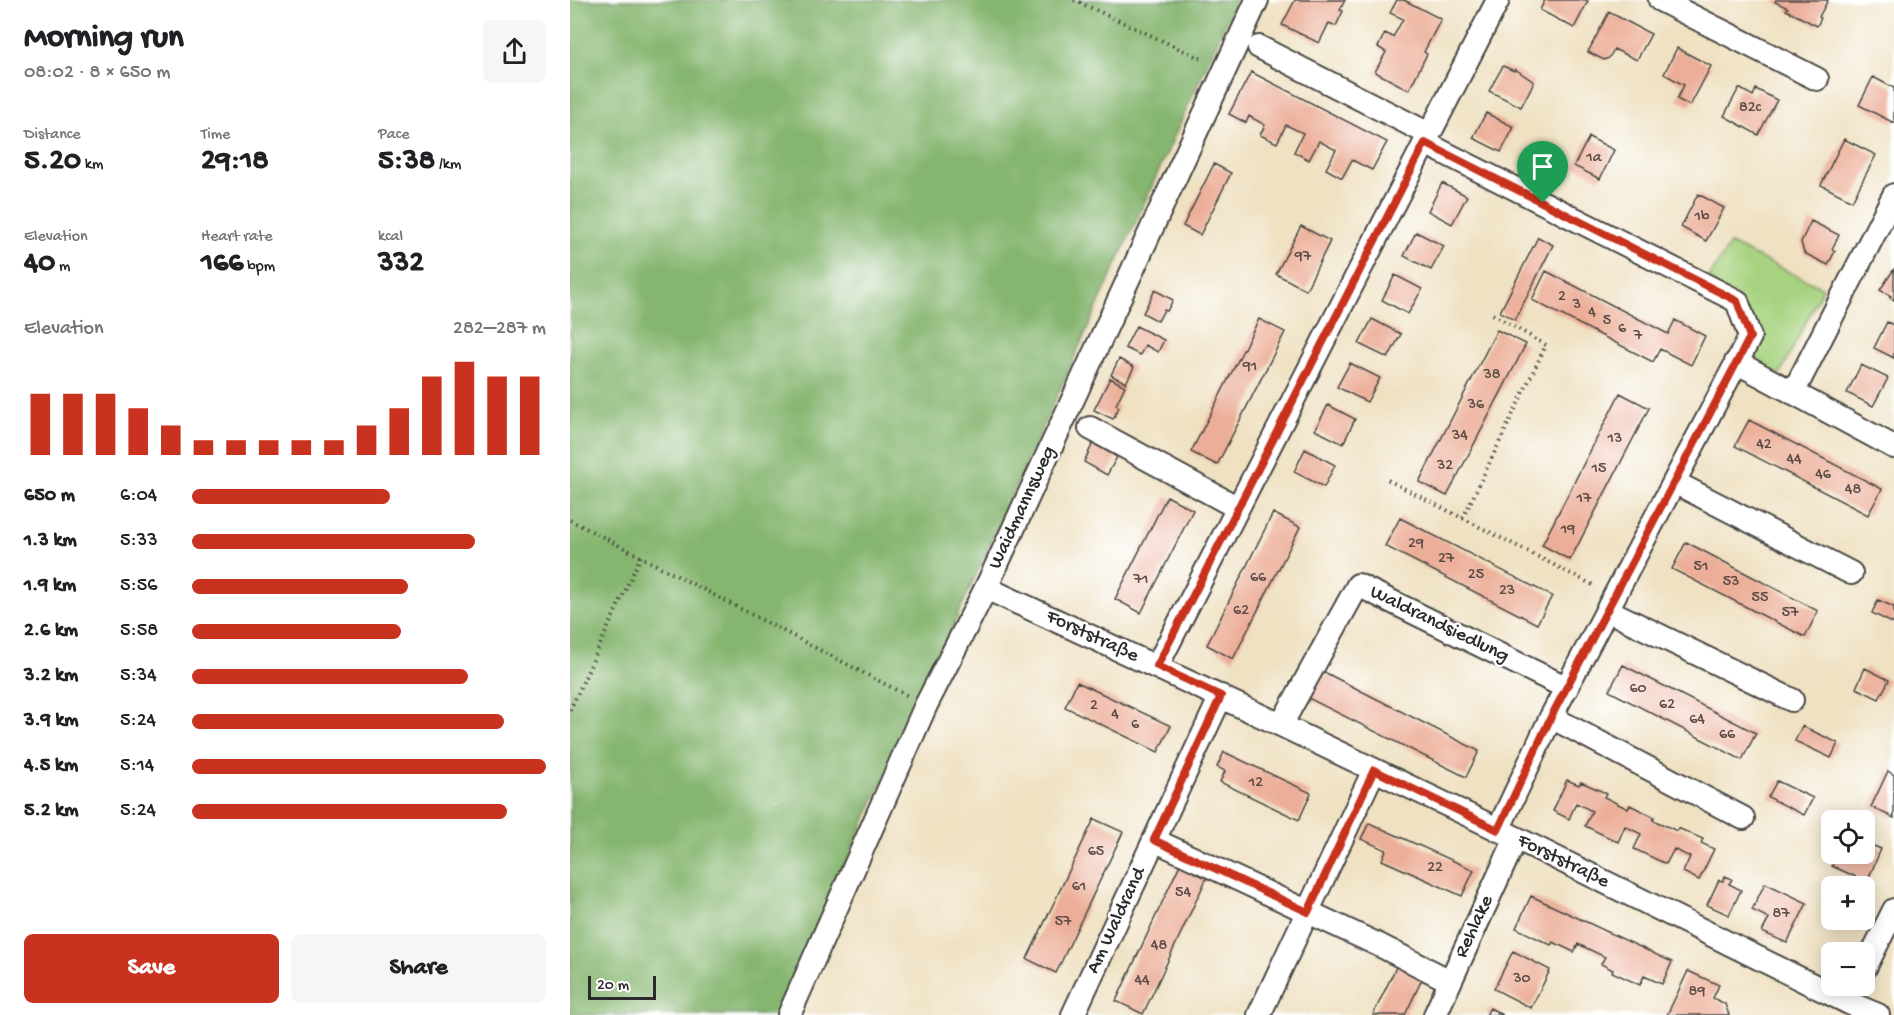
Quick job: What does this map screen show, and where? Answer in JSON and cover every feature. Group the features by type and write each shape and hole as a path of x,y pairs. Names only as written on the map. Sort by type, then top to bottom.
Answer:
{"street":[{"name":"Waidmannsweg","path":"789,1015 926,705 986,588 1257,0"},
{"path":"1157,666 1498,0"},
{"path":"1660,0 1817,79"},
{"path":"1259,47 1427,139 1737,301 1750,337 1551,717 1507,834"},
{"path":"1793,393 1894,195"},
{"path":"1736,362 1894,447"},
{"path":"1090,428 1238,508"},
{"path":"1674,482 1851,573"},
{"name":"Waldrandsiedlung","path":"1281,725 1358,585 1567,688"},
{"name":"Forststraße","path":"986,588 1221,696 1878,1015"},
{"path":"1611,603 1792,700"},
{"name":"Am Waldrand","path":"1073,1015 1221,696"},
{"path":"1551,717 1743,818"},
{"path":"1259,1015 1374,770"},
{"name":"Rehlake","path":"1435,1015 1507,834"},
{"path":"1154,840 1450,981"},
{"path":"1875,948 1894,910"}],"path":[{"path":"1074,0 1225,70"},
{"path":"1463,518 1546,345 1489,312"},
{"path":"1388,480 1463,518 1611,603"},
{"path":"570,520 926,705"},
{"path":"570,710 641,556"}],"green space":[{"path":"570,0 1236,0 777,1015 570,1015"},
{"path":"1730,244 1823,288 1778,378 1745,360 1757,337 1709,277"}],"building":[{"path":"1295,0 1345,0 1336,26 1329,23 1319,43 1282,25"},
{"path":"1397,0 1404,0 1441,19 1424,52 1427,54 1409,90 1375,72 1386,52 1378,47 1385,33 1393,37 1403,19 1390,13"},
{"path":"1545,0 1588,1 1574,28 1540,10"},
{"path":"1776,0 1828,0 1817,26 1786,10 1788,8 1775,2"},
{"path":"1609,12 1651,34 1637,60 1614,49 1609,58 1604,60 1588,52"},
{"path":"1677,48 1711,66 1690,106 1677,99 1684,85 1664,74"},
{"path":"1503,66 1514,71 1515,69 1534,82 1521,107 1489,91"},
{"path":"1251,72 1387,142 1372,170 1352,160 1342,178 1326,169 1336,150 1319,141 1309,160 1294,152 1303,133 1286,125 1277,143 1260,135 1265,125 1249,116 1246,123 1229,114"},
{"path":"1873,77 1894,88 1894,123 1859,105"},
{"path":"1739,88 1753,96 1756,89 1777,100 1758,135 1724,116"},
{"path":"1486,113 1514,127 1501,152 1473,138"},
{"path":"1589,137 1614,150 1600,179 1574,166"},
{"path":"1844,139 1876,155 1852,201 1821,185"},
{"path":"1214,164 1231,173 1200,235 1183,226"},
{"path":"1442,183 1467,196 1452,224 1428,211"},
{"path":"1698,194 1724,208 1706,241 1681,227"},
{"path":"1811,221 1839,235 1828,265 1804,253 1801,242"},
{"path":"1301,226 1330,241 1306,290 1276,274"},
{"path":"1416,232 1444,246 1431,270 1404,256"},
{"path":"1538,237 1553,245 1515,320 1500,312"},
{"path":"1894,269 1894,300 1880,290"},
{"path":"1546,271 1668,334 1675,320 1705,336 1691,365 1660,349 1653,362 1532,300"},
{"path":"1395,275 1422,289 1408,314 1382,300"},
{"path":"1155,290 1173,300 1158,321 1143,313"},
{"path":"1259,319 1285,332 1217,465 1191,452"},
{"path":"1372,319 1401,334 1388,358 1359,344"},
{"path":"1887,322 1894,325 1894,358 1874,348"},
{"path":"1136,326 1164,340 1158,352 1145,345 1140,355 1125,348"},
{"path":"1497,330 1526,344 1447,496 1419,482"},
{"path":"1119,359 1134,367 1126,383 1111,375"},
{"path":"1350,363 1380,378 1367,402 1337,387"},
{"path":"1861,365 1888,378 1873,406 1847,393"},
{"path":"1110,378 1125,386 1116,405 1119,407 1113,419 1094,410"},
{"path":"1620,393 1649,408 1570,560 1542,545"},
{"path":"1328,405 1355,419 1343,444 1315,430"},
{"path":"1749,420 1882,489 1868,515 1735,446"},
{"path":"1093,443 1117,457 1107,475 1084,462"},
{"path":"1305,449 1335,465 1324,487 1294,472"},
{"path":"1167,496 1193,510 1141,613 1115,599"},
{"path":"1273,513 1300,527 1233,659 1207,645"},
{"path":"1400,518 1552,596 1537,624 1385,546"},
{"path":"1686,542 1818,611 1805,637 1672,569"},
{"path":"1878,600 1894,607 1894,624 1872,613"},
{"path":"1623,665 1756,733 1742,760 1609,691"},
{"path":"1865,668 1889,680 1879,699 1856,688"},
{"path":"1322,671 1479,751 1466,777 1308,698"},
{"path":"1077,682 1171,726 1158,752 1065,707"},
{"path":"1802,726 1838,743 1831,758 1795,741"},
{"path":"1224,752 1311,793 1299,820 1220,782 1225,771 1217,767"},
{"path":"1888,771 1894,775 1894,818 1871,807"},
{"path":"1567,780 1579,785 1581,782 1606,793 1604,797 1628,809 1630,805 1654,817 1653,820 1703,839 1701,843 1714,849 1699,880 1683,872 1690,857 1674,849 1666,864 1634,849 1641,834 1625,826 1618,842 1585,826 1592,811 1576,803 1569,819 1553,811"},
{"path":"1777,781 1813,798 1804,815 1768,797"},
{"path":"1094,819 1123,832 1056,973 1027,959"},
{"path":"1369,823 1474,870 1462,896 1382,860 1386,850 1361,839"},
{"path":"1875,847 1881,849 1875,863"},
{"path":"1182,860 1209,873 1143,1014 1116,1001"},
{"path":"1833,864 1875,864 1870,876 1854,876 1832,866"},
{"path":"1725,876 1732,879 1729,884 1741,890 1729,915 1707,905 1719,880 1723,881"},
{"path":"1765,883 1807,903 1787,943 1762,932 1769,918 1752,910"},
{"path":"1531,896 1672,962 1662,984 1644,976 1640,985 1612,972 1613,970 1601,964 1605,957 1578,944 1574,952 1553,942 1551,945 1516,928"},
{"path":"1513,951 1550,970 1531,1008 1494,989"},
{"path":"1398,963 1424,975 1405,1015 1373,1015"},
{"path":"1688,971 1719,985 1713,998 1725,1004 1729,1015 1667,1015"},
{"path":"1490,1008 1503,1015 1486,1015"}],"route":[{"path":"1425,143 1543,203 1737,301 1750,337 1551,717 1498,830 1374,770 1308,912 1154,840 1221,696 1157,666 1425,143"}]}
